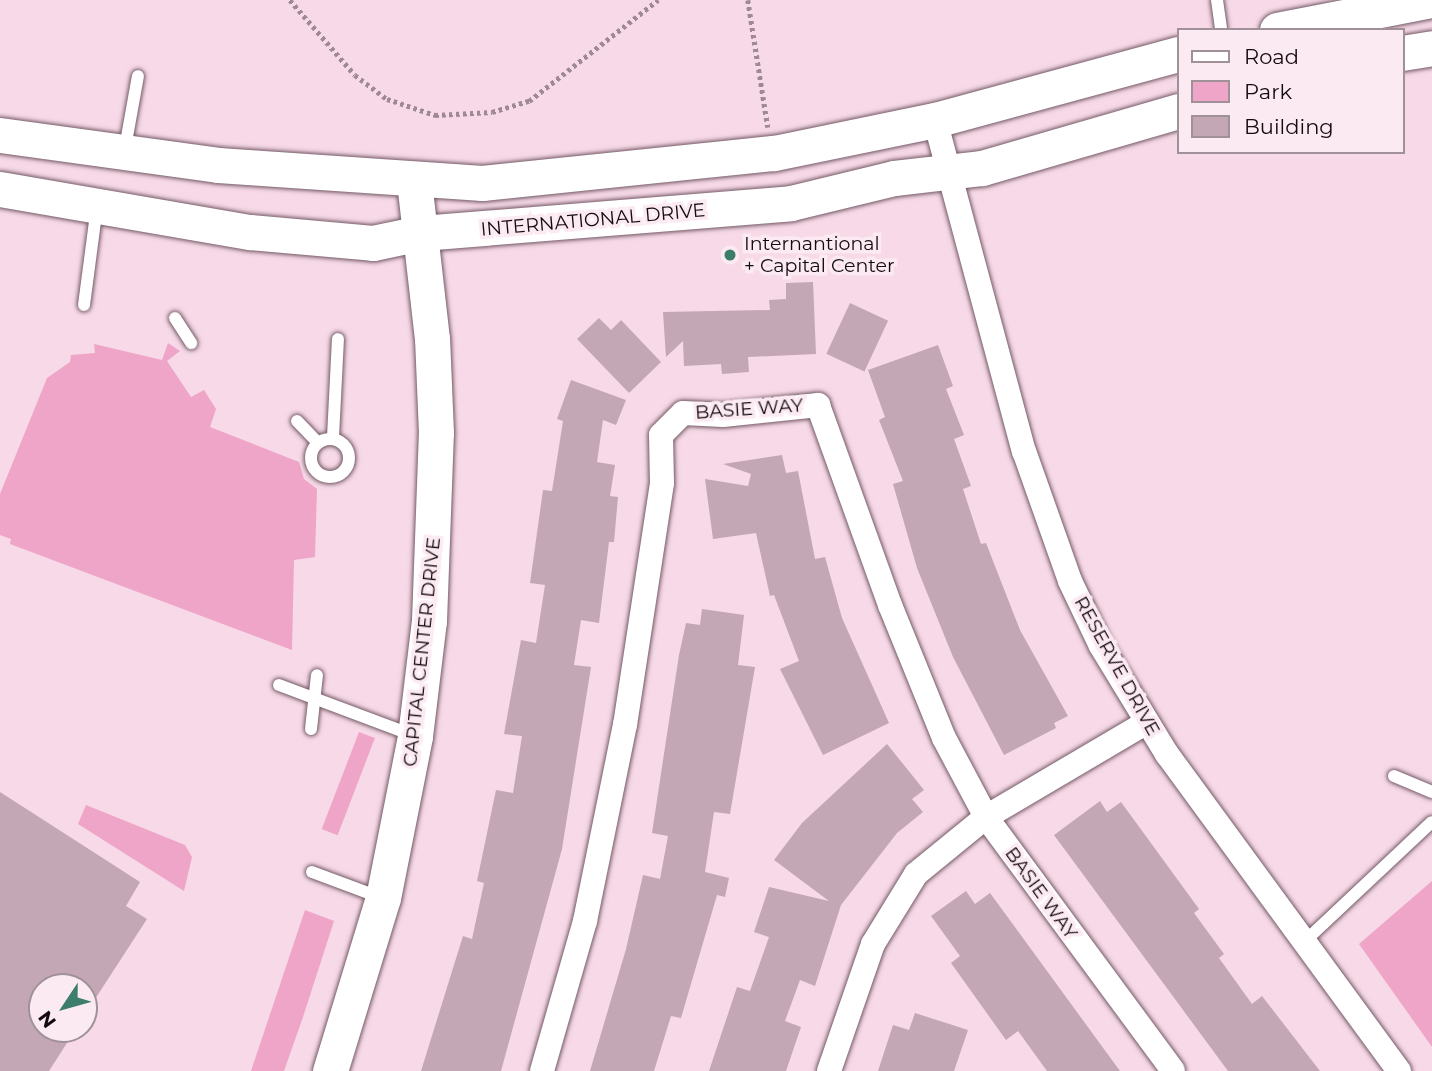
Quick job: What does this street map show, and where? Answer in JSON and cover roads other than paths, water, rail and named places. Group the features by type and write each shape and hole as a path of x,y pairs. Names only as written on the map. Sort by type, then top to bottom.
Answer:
{"main road":[{"path":"1287,28 1432,0"},
{"path":"1404,53 1432,48"},
{"path":"0,135 124,155 414,181 560,177 774,153 935,120 1176,55"},
{"name":"INTERNATIONAL DRIVE","path":"0,189 250,233 373,243 421,233 791,203 894,178 982,168 1176,112"},
{"name":"CAPITAL CENTER DRIVE","path":"330,1071 383,898 415,736 435,527 432,340 414,181"}],"street":[{"name":"RESERVE DRIVE","path":"935,120 1044,514 1101,646 1147,722 1399,1071"},
{"name":"BASIE WAY","path":"542,1071 585,921 625,725 662,482 661,435 683,413 723,415 818,405 918,675 944,738 986,817 1173,1071"},
{"path":"829,1071 873,944 901,894 951,841 986,817 1147,722"}],"lane":[{"path":"1217,0 1221,28"},
{"path":"124,155 138,76"},
{"path":"84,305 97,206"},
{"path":"175,318 191,343"},
{"path":"333,437 338,339"},
{"path":"297,421 318,443"},
{"path":"318,443 333,437"},
{"path":"318,443 312,464 321,475 336,476 350,459 345,445 333,437"},
{"path":"311,729 317,675"},
{"path":"279,685 415,736"},
{"path":"1394,776 1432,792"},
{"path":"1304,942 1432,822"},
{"path":"312,872 383,898"}],"place":[{"name":"Internantional + Capital Center","path":"730,255"}]}
